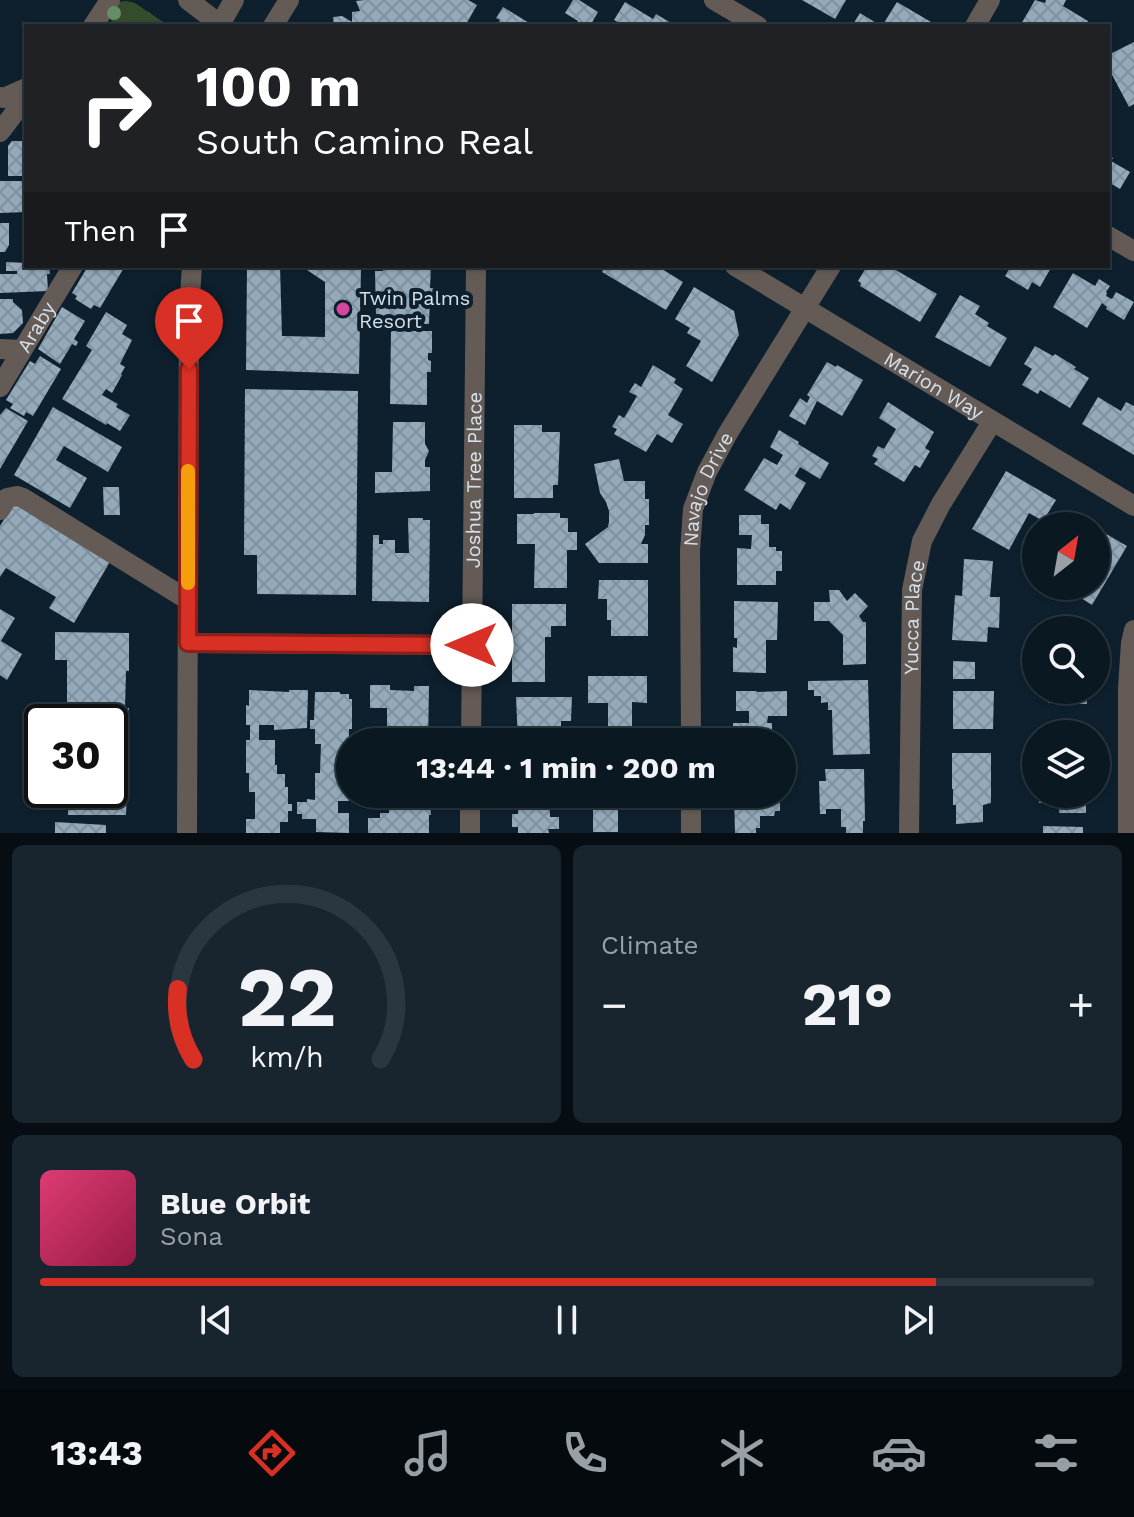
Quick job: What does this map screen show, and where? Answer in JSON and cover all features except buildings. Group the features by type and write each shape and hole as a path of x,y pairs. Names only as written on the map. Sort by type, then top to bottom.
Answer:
{"street":[{"path":"94,24 110,0"},
{"path":"188,0 219,24"},
{"path":"221,24 234,0"},
{"path":"274,24 289,0"},
{"path":"714,0 755,24"},
{"path":"976,24 990,0"},
{"path":"0,97 24,89"},
{"path":"0,132 24,101"},
{"path":"1110,237 1134,251"},
{"name":"Araby","path":"0,387 72,268"},
{"path":"187,833 189,311 192,268"},
{"name":"Joshua Tree Place","path":"471,728 476,268"},
{"name":"Marion Way","path":"738,268 1134,506"},
{"name":"Navajo Drive","path":"691,728 690,551 693,509 714,459 830,268"},
{"path":"0,349 22,350"},
{"name":"Yucca Place","path":"909,833 914,578 922,541 992,422"},
{"path":"0,510 7,498 23,498 188,600"},
{"path":"1128,833 1128,688 1134,630"},
{"path":"188,643 472,645"},
{"path":"470,808 470,833"},
{"path":"691,808 691,833"}],"green space":[{"path":"118,2 135,3 166,24 112,24 109,15"}],"slow traffic":[{"path":"188,471 188,583"}],"place":[{"name":"Twin Palms Resort","path":"343,309"}],"route":[{"path":"189,369 188,643 472,645"}]}
